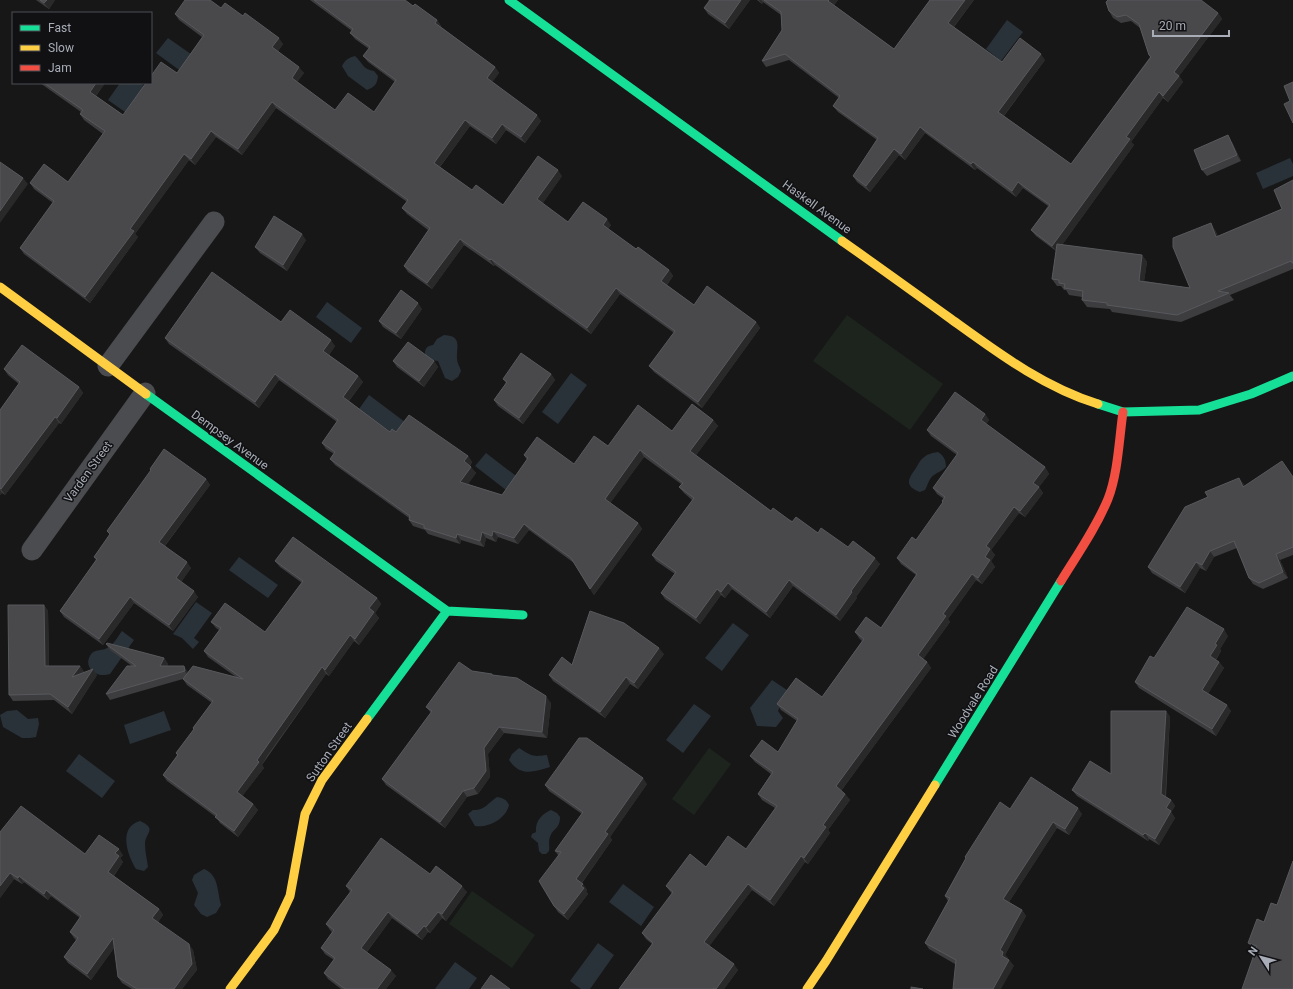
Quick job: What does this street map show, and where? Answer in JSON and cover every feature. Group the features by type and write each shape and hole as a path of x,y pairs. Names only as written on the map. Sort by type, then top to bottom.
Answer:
{"street":[{"name":"Haskell Avenue","path":"509,0 1002,356 1046,382 1082,399 1123,412 1199,410 1251,394 1293,376"},
{"path":"108,366 214,222"},
{"name":"Dempsey Avenue","path":"0,288 447,611"},
{"name":"Varden Street","path":"32,550 145,393"},
{"name":"Woodvale Road","path":"807,989 826,961 1095,526 1108,498 1115,469 1123,412"},
{"path":"447,611 523,615"},
{"name":"Sutton Street","path":"230,989 274,930 290,896 305,814 322,780 447,611"}],"shaded area":[{"path":"1007,20 1023,32 1001,61 986,49"},
{"path":"168,38 198,59 186,75 156,53"},
{"path":"355,56 367,69 374,71 378,76 375,85 372,88 367,90 348,76 342,66 344,62"},
{"path":"119,84 141,84 144,86 125,112 108,100"},
{"path":"1290,158 1293,164 1293,176 1263,189 1256,173"},
{"path":"327,302 362,328 351,343 316,317"},
{"path":"847,315 943,384 910,430 813,361"},
{"path":"444,335 454,337 457,343 457,360 461,371 458,377 452,381 445,378 438,361 431,360 425,354 425,350 429,346 433,345 437,339"},
{"path":"571,373 587,385 558,424 542,412"},
{"path":"369,395 405,422 395,435 359,409"},
{"path":"938,452 944,458 946,467 932,476 925,490 920,492 915,490 909,482 920,461 932,453"},
{"path":"486,453 516,476 506,490 475,466"},
{"path":"239,557 278,585 268,598 229,570"},
{"path":"196,602 212,613 194,638 199,642 193,649 182,638 173,634"},
{"path":"733,623 749,635 722,671 705,658"},
{"path":"122,631 134,640 110,674 100,675 95,673 89,667 88,662 92,653 109,647"},
{"path":"772,680 787,690 778,711 783,718 776,727 757,726 750,708"},
{"path":"694,704 711,716 683,753 666,740"},
{"path":"17,710 28,719 38,718 39,724 36,737 22,738 3,727 0,715 7,711"},
{"path":"164,711 171,730 130,744 124,725"},
{"path":"519,748 532,755 547,755 550,767 528,772 518,769 509,760 512,754"},
{"path":"709,748 731,764 694,815 672,799"},
{"path":"79,754 115,781 102,798 66,771"},
{"path":"497,797 507,801 509,805 504,814 496,822 485,826 475,826 468,814 473,810 483,808"},
{"path":"551,810 557,813 560,817 560,821 550,837 549,851 546,854 542,854 539,851 538,843 531,837 532,834 536,832 537,824 540,818"},
{"path":"140,821 148,826 149,829 145,844 148,867 144,871 136,869 126,842 129,829 133,824"},
{"path":"204,869 215,879 221,905 216,913 207,917 201,914 194,905 198,893 192,880 194,875"},
{"path":"623,884 654,907 641,926 609,902"},
{"path":"472,891 535,935 512,968 449,924"},
{"path":"598,943 614,955 590,989 581,989 570,981"},
{"path":"455,962 477,978 469,989 435,989"}],"building":[{"path":"40,0 47,0 44,3"},
{"path":"185,0 210,0 221,8 225,3 243,16 245,13 279,38 272,47 299,67 292,78 335,110 348,93 374,112 396,80 363,56 370,47 350,33 353,29 314,0 405,0 413,6 415,4 437,20 435,23 495,67 487,78 537,115 521,137 502,124 492,138 465,120 434,163 472,190 476,185 503,205 538,156 558,170 537,199 568,222 583,202 607,219 603,225 636,249 638,247 669,270 661,281 694,305 707,286 756,322 698,402 649,366 675,331 616,288 587,328 491,259 490,260 460,239 427,283 404,266 430,228 402,208 408,200 272,102 238,149 211,131 191,159 184,154 130,229 134,231 85,297 20,248 54,201 30,183 44,164 68,182 105,131 80,114 83,110 45,84 95,84 90,92 123,115 145,84 152,84 152,75 161,62 177,73 204,35 175,14"},
{"path":"710,0 741,0 725,23 704,8"},
{"path":"764,0 829,0 828,1 894,49 930,0 965,0 948,23 1002,62 1020,38 1041,54 998,112 1071,164 1151,57 1139,24 1126,15 1117,17 1109,11 1106,2 1108,0 1201,0 1218,13 1174,72 1179,76 1163,96 1159,92 1126,137 1130,139 1052,246 1031,230 1050,205 1018,182 1012,191 973,162 971,164 920,127 901,154 894,149 866,186 853,176 878,138 833,106 840,96 785,54 762,61 782,30 781,12"},
{"path":"1293,82 1293,123 1284,104 1290,101 1284,86"},
{"path":"1228,135 1237,155 1202,170 1194,150"},
{"path":"0,162 23,178 0,211"},
{"path":"1293,180 1293,263 1291,261 1218,291 1229,293 1177,315 1082,300 1083,291 1064,288 1065,284 1059,283 1059,280 1052,279 1057,244 1142,255 1139,281 1190,288 1173,247 1173,238 1211,223 1216,237 1282,209 1274,190"},
{"path":"274,216 302,234 283,265 255,247"},
{"path":"212,272 281,322 290,310 331,340 323,351 358,376 343,397 390,432 392,429 396,432 409,415 468,456 464,461 471,467 460,482 502,495 528,458 524,455 537,437 574,464 594,436 608,446 638,405 672,431 692,404 713,420 690,451 771,511 773,508 792,522 796,517 818,533 821,528 848,547 853,541 875,558 836,615 789,580 766,612 728,583 721,592 717,589 696,618 661,593 676,572 652,555 694,498 679,487 683,483 640,450 605,499 638,523 590,589 571,558 524,524 514,538 493,531 492,536 482,532 480,541 457,534 456,538 424,528 424,525 409,520 410,516 330,459 335,452 322,443 338,420 275,374 255,402 165,338"},
{"path":"401,290 418,303 396,333 379,321"},
{"path":"408,342 434,361 419,381 393,361"},
{"path":"22,345 79,387 57,418 55,417 1,489 0,410 20,382 4,369"},
{"path":"521,353 551,374 519,418 494,400 507,382 503,379"},
{"path":"955,392 985,414 981,420 1045,467 1033,483 1039,487 1020,511 1014,507 986,546 990,549 985,557 990,560 978,578 972,574 943,614 946,616 918,655 927,662 836,786 845,794 823,825 826,827 804,858 801,856 770,900 748,884 704,942 734,964 716,989 619,989 653,943 642,933 673,892 666,886 690,854 706,867 728,836 746,849 777,806 758,794 773,772 750,756 762,740 778,752 798,719 777,704 796,678 822,697 864,639 855,632 866,617 881,628 917,574 897,558 912,537 916,540 945,497 933,488 958,453 927,430"},
{"path":"164,449 206,479 159,542 187,562 176,578 194,591 169,625 130,597 99,639 60,611 97,559 94,557 110,534 107,531 151,470 150,469"},
{"path":"1282,461 1293,477 1293,547 1276,554 1283,572 1259,583 1249,578 1234,541 1210,551 1202,565 1196,562 1180,587 1148,567 1185,507 1208,497 1205,492 1239,478 1243,487"},
{"path":"293,537 377,598 369,608 374,612 355,639 350,635 325,670 322,667 257,760 259,762 237,792 253,804 234,831 215,817 217,815 163,775 178,755 176,753 213,701 183,679 193,666 243,679 204,651 221,628 211,622 225,603 265,632 303,581 275,561"},
{"path":"8,605 44,605 45,666 80,666 72,677 93,669 68,707 50,694 9,695"},
{"path":"1187,607 1224,629 1210,656 1219,662 1202,690 1227,705 1212,729 1135,682 1150,656 1154,658"},
{"path":"590,611 624,623 659,648 634,683 626,677 600,712 549,675 562,657 572,665"},
{"path":"107,643 164,658 160,666 184,666 185,671 106,694 127,666 136,666 106,644"},
{"path":"459,662 472,671 517,678 546,696 542,732 499,727 484,748 486,771 474,788 463,791 440,822 382,779 432,711 426,707"},
{"path":"1111,711 1166,711 1161,794 1171,800 1166,808 1171,811 1155,839 1145,833 1143,835 1072,790 1090,761 1111,774"},
{"path":"579,738 587,738 643,778 605,832 608,834 576,879 583,884 581,886 584,888 564,914 554,906 539,881 561,852 555,851 583,812 545,785"},
{"path":"1031,777 1078,808 1065,829 1053,822 1003,899 1022,910 1000,950 1003,952 1002,956 1009,960 993,989 953,989 956,960 925,943 950,898 945,896 966,858 965,857 1000,802 1010,809"},
{"path":"21,806 85,854 99,835 119,849 115,853 119,856 108,872 159,909 152,918 189,944 192,964 174,989 137,989 118,977 113,938 87,974 64,957 78,938 70,932 81,916 46,890 44,894 19,876 18,878 10,873 0,886 0,832"},
{"path":"381,838 430,874 436,866 462,886 442,914 438,912 426,927 424,926 417,934 388,912 361,948 391,970 377,989 345,989 324,973 335,958 321,948 334,930 326,924 352,890 346,886"},
{"path":"1293,861 1293,989 1242,989 1257,946 1248,943 1257,919 1264,922 1271,903 1277,905"},
{"path":"491,975 510,989 481,989"},
{"path":"911,987 923,989 911,989"}],"traffic: fast":[{"path":"509,0 842,241"},
{"path":"1098,404 1123,412 1199,410 1251,394 1293,376"},
{"path":"146,394 447,611"},
{"path":"935,785 1061,581"},
{"path":"367,719 447,611 523,615"}],"traffic: slow":[{"path":"842,241 1021,368 1058,388 1098,404"},
{"path":"0,287 146,394"},
{"path":"230,989 274,930 290,896 305,814 322,780 367,719"},
{"path":"807,989 826,961 935,785"}],"traffic: jam":[{"path":"1061,581 1092,531 1108,499 1116,467 1123,412"}]}
